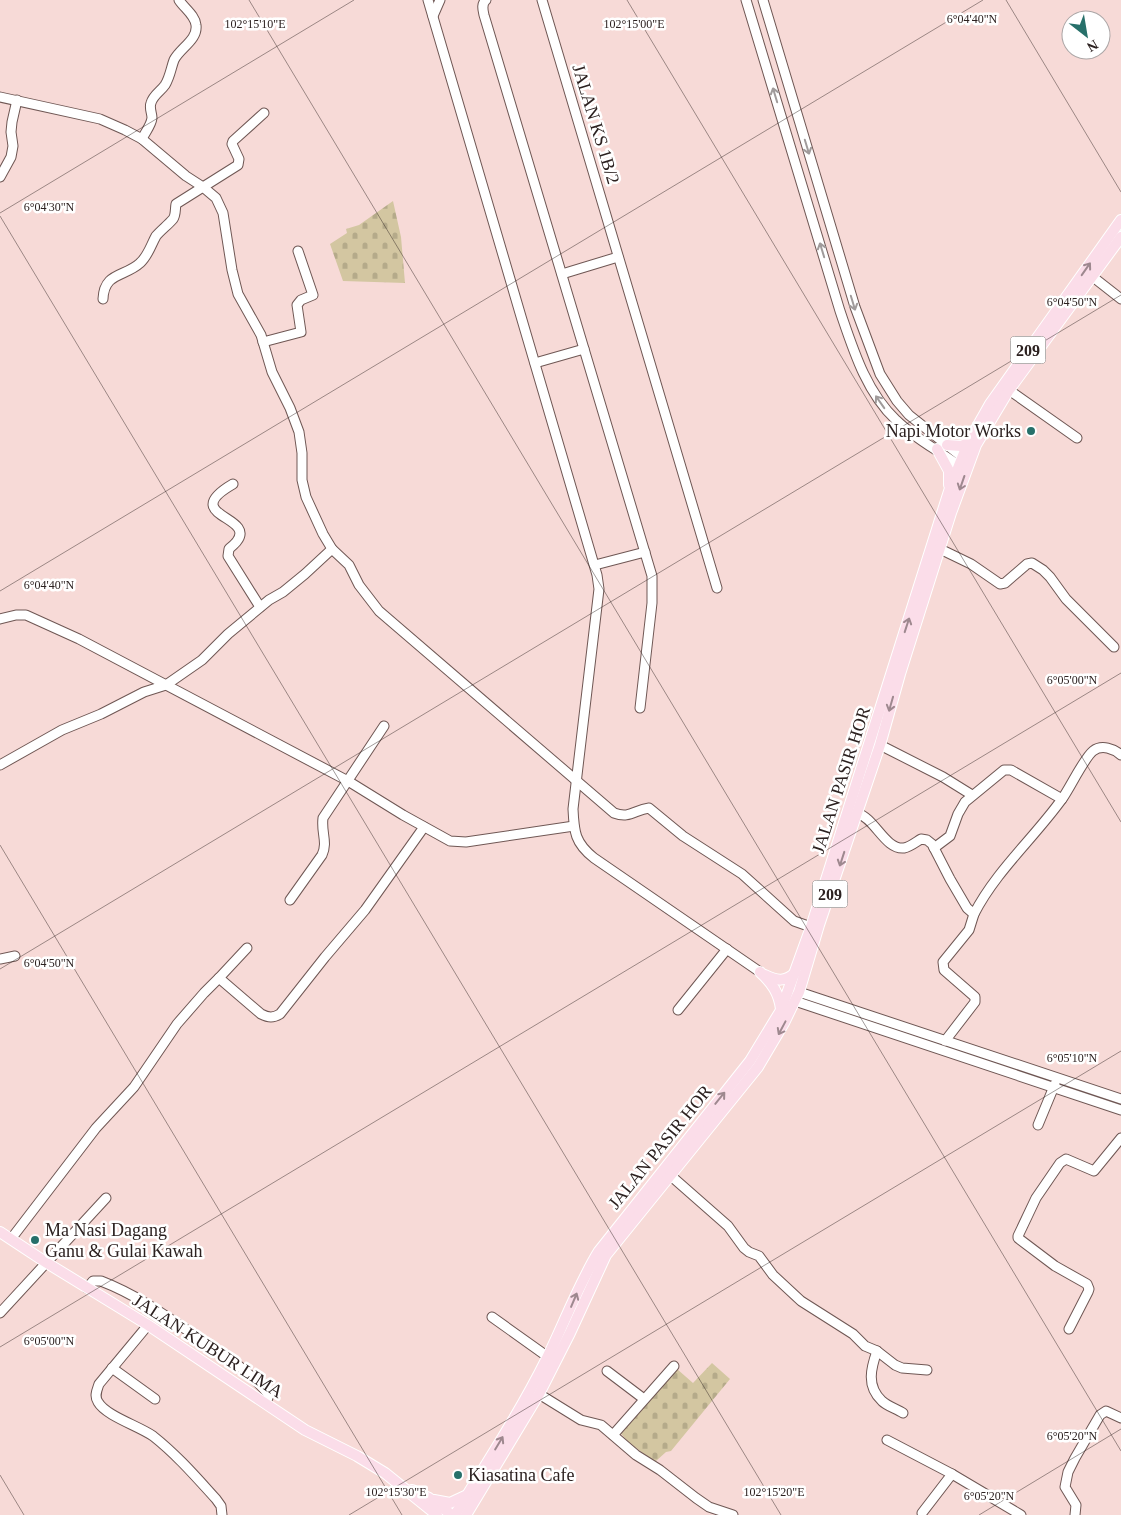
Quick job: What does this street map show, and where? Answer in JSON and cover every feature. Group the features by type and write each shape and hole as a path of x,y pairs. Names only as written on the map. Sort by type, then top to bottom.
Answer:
{"main road":[{"name":"JALAN PASIR HOR","path":"466,1515 473,1495 548,1357 582,1282 599,1250 750,1061 781,1010 810,927 960,461 968,443 1001,386 1121,220"},
{"name":"JALAN PASIR HOR","path":"454,1515 473,1495 539,1394 606,1256 758,1067 776,1038 797,996 880,745 900,674 960,486 976,445 1009,390 1094,277 1121,237"},
{"path":"950,488 949,471 942,447 961,446 968,443"},
{"path":"760,972 781,980 795,973"},
{"path":"760,972 774,987 780,999 781,1010"},
{"name":"JALAN KUBUR LIMA","path":"0,1232 148,1325 308,1431 357,1456 426,1502 454,1515"},
{"path":"426,1502 450,1503 473,1495 474,1515"},
{"path":"426,1502 433,1515"},
{"name":"JALAN KUBUR LIMA","path":"426,1502 437,1515"}],"street":[{"path":"142,139 152,118 151,101 164,87 175,59 193,38 195,32 195,20 179,0"},
{"path":"428,0 595,565 600,589 573,809 576,836 586,851 760,972"},
{"path":"433,16 440,0"},
{"path":"486,0 482,7 484,16 652,576 652,603 640,708"},
{"name":"JALAN KS 1B/2","path":"542,0 717,588"},
{"path":"746,0 840,312 852,346 867,380 885,409 896,420 942,447"},
{"path":"763,0 855,307 880,374 897,401 916,422 960,461"},
{"path":"0,97 100,119 142,139 186,176 216,198 223,213 232,270 238,294 256,325 272,372 290,408 299,432 304,492 323,534 332,548 349,565 364,593 380,611 614,813 627,816 649,808 683,836 742,874 794,921 810,927"},
{"path":"0,178 11,157 13,146 12,122 17,100"},
{"path":"103,298 103,290 108,282 143,261 157,235 173,219 176,212 176,204 238,165 239,159 232,141 264,113"},
{"path":"809,205 823,201"},
{"path":"263,342 301,332 297,305 301,300 313,295 298,251"},
{"path":"562,274 618,257"},
{"path":"1094,277 1121,299"},
{"path":"535,364 584,349"},
{"path":"1009,390 1077,438"},
{"path":"233,484 214,497 212,503 213,507 239,530 240,536 238,541 229,550 228,556 260,608"},
{"path":"0,765 62,730 101,714 144,692 166,685 202,660 228,634 306,574 332,548"},
{"path":"940,549 971,564 1000,584 1005,583 1027,564 1032,563 1039,566 1050,577 1066,600 1114,647"},
{"path":"595,565 645,552"},
{"path":"0,619 16,615 34,617 79,639 348,781 450,841 457,843 574,826"},
{"path":"290,900 322,855 325,847 322,827 323,818 384,726"},
{"path":"880,745 928,769 972,795"},
{"path":"945,1041 975,1002 974,996 944,970 943,962 969,930 974,914 988,892 1062,799 1093,750 1104,747 1115,750 1121,755"},
{"path":"934,848 950,836 958,814 972,795 1000,772 1011,770 1062,799"},
{"path":"857,813 866,817 890,844 897,847 904,848 922,839 927,840 934,848 967,908 974,914"},
{"path":"219,978 261,1014 268,1018 280,1014 365,910 424,827"},
{"path":"10,1239 96,1128 134,1087 177,1024 204,992 247,948"},
{"path":"678,1010 727,949"},
{"path":"0,959 15,956"},
{"path":"797,996 945,1041 1121,1099"},
{"path":"797,996 1121,1110"},
{"path":"1038,1125 1057,1078"},
{"path":"1069,1329 1088,1292 1089,1286 1055,1266 1018,1238 1018,1236 1036,1198 1060,1163 1066,1159 1071,1160 1094,1171 1121,1138"},
{"path":"670,1175 723,1221 744,1248 748,1252 759,1256 774,1275 801,1302 853,1334 865,1346 877,1351 902,1368 928,1370"},
{"path":"0,1313 106,1198"},
{"path":"87,1288 93,1281 101,1281 156,1310 229,1358 257,1380 269,1395 266,1403"},
{"path":"492,1317 548,1357"},
{"path":"148,1325 100,1384 96,1392 96,1399 98,1404 151,1435 172,1452 221,1506 222,1515"},
{"path":"877,1351 870,1376 874,1390 882,1401 903,1413"},
{"path":"613,1435 674,1366"},
{"path":"112,1368 155,1399"},
{"path":"608,1371 644,1399"},
{"path":"539,1394 574,1417 601,1425 636,1454 703,1503 733,1515"},
{"path":"1076,1515 1076,1505 1064,1487 1072,1465 1100,1414 1106,1411 1121,1418"},
{"path":"887,1440 952,1474 1021,1515"},
{"path":"922,1513 952,1474"}],"green space":[{"path":"393,201 401,237 405,283 343,281 330,244 347,233 346,229 359,225"},
{"path":"712,1363 730,1379 671,1451 666,1452 656,1461 653,1461 627,1441 619,1431 677,1369 693,1383"}],"place":[{"name":"Napi Motor Works","path":"1031,431"},
{"name":"Ma Nasi Dagang Ganu & Gulai Kawah","path":"35,1240"},
{"name":"Kiasatina Cafe","path":"458,1475"}]}
